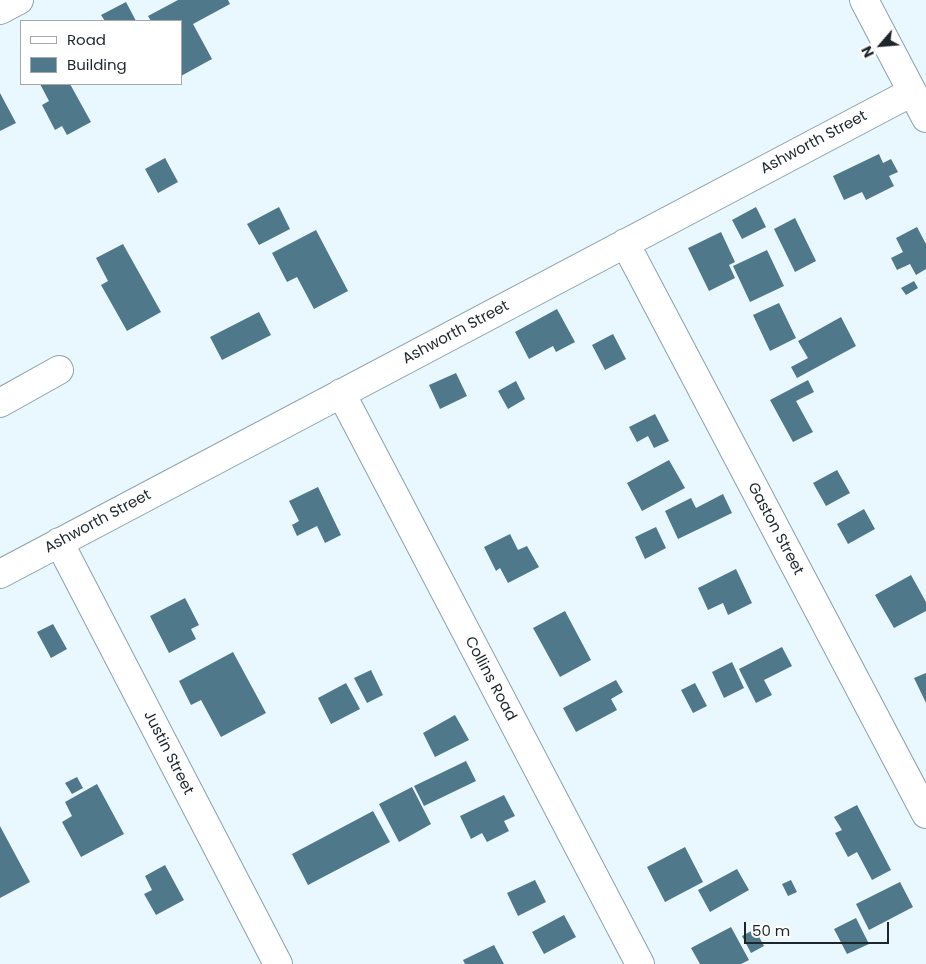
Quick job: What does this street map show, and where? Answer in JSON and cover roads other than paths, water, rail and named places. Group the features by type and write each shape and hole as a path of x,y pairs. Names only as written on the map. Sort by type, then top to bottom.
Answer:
{"street":[{"path":"0,10 19,0"},
{"path":"864,0 926,118"},
{"name":"Ashworth Street","path":"0,574 912,92"},
{"name":"Gaston Street","path":"625,243 926,814"},
{"path":"0,403 59,370"},
{"name":"Collins Road","path":"341,393 640,964"},
{"name":"Justin Street","path":"59,542 278,964"}]}
